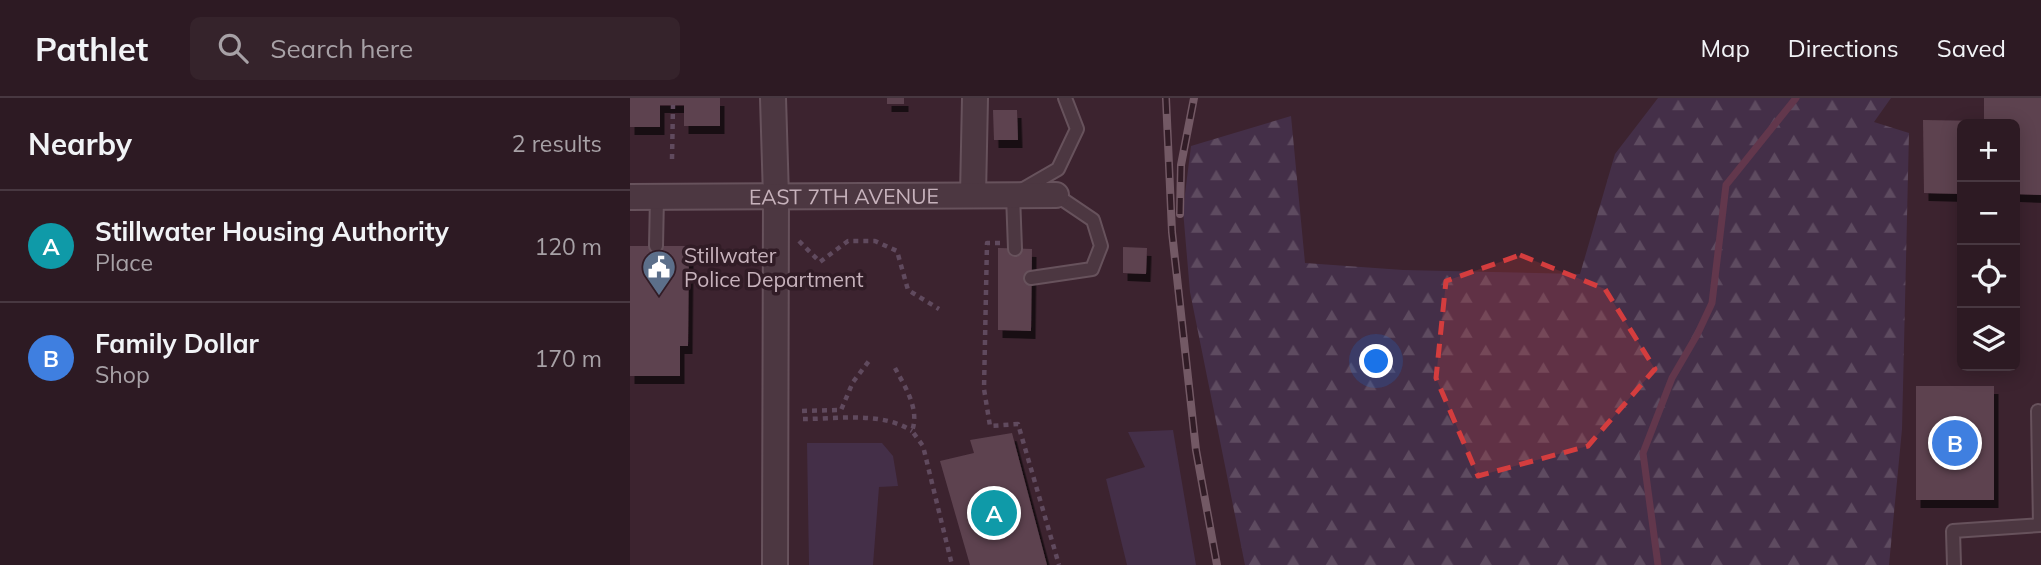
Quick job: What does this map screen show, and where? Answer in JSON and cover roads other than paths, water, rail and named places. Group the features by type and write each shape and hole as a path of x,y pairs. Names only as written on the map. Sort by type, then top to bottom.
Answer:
{"street":[{"path":"773,98 776,197 775,565"},
{"path":"973,195 975,98"},
{"name":"EAST 7TH AVENUE","path":"630,197 1056,194"}],"lane":[{"path":"1015,246 1013,195 1058,170 1077,129 1065,98"},
{"path":"1031,278 1092,269 1101,246 1093,220 1056,194"},
{"path":"656,246 657,197"},
{"path":"1954,565 1953,531 2040,524 2038,411"}],"waterway":[{"path":"1658,565 1643,453 1672,378 1712,303 1726,185 1796,98"}],"railway":[{"path":"1166,98 1172,232 1196,450 1217,565"},
{"path":"1180,214 1181,165 1194,98"}],"place":[{"name":"Stillwater Police Department","path":"659,297"},
{"name":"Family Dollar","path":"1955,443"},
{"name":"Stillwater Housing Authority","path":"994,513"}]}
